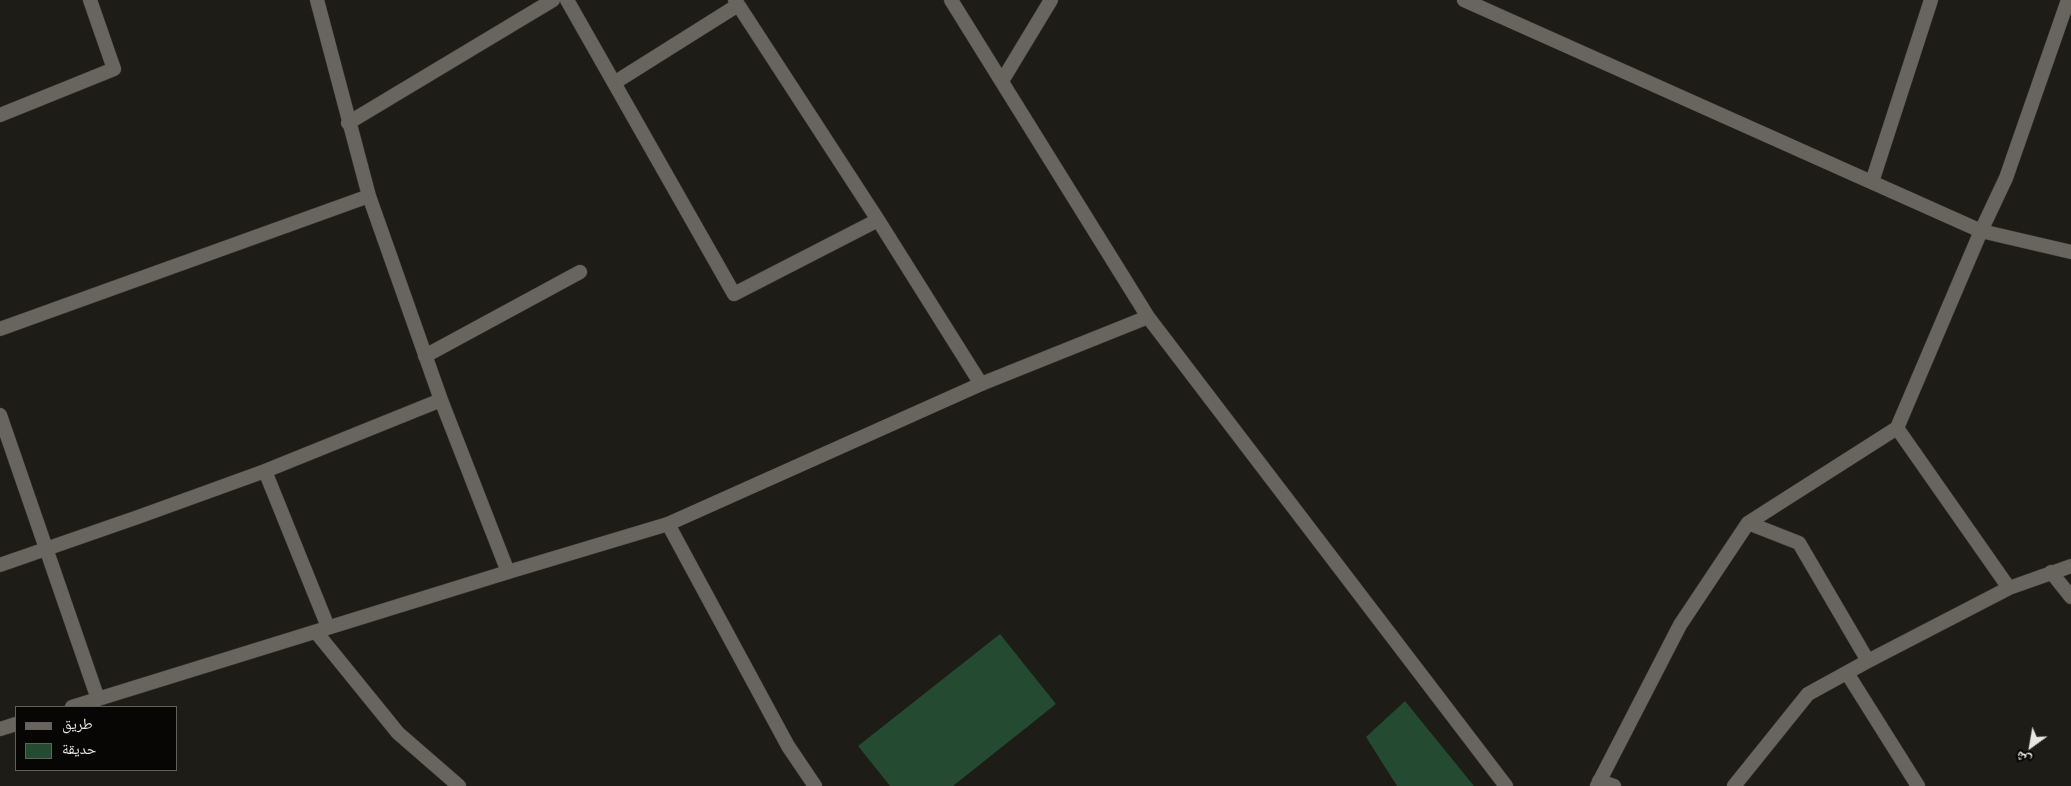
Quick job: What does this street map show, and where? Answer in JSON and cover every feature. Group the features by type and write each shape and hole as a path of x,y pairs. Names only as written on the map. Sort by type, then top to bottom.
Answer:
{"street":[{"path":"0,115 114,69 90,0"},
{"path":"317,0 348,123 369,196 441,400 508,572"},
{"path":"348,123 553,0"},
{"path":"567,0 734,294 878,220"},
{"path":"951,0 1148,317 1506,786"},
{"path":"1002,81 1051,0"},
{"path":"1464,0 1981,231 2071,252"},
{"path":"1872,182 1930,0"},
{"path":"1614,786 1598,784 1680,624 1748,523 1897,428 1981,231 2006,178 2068,0"},
{"path":"614,83 736,3 878,220 981,384"},
{"path":"0,329 369,196"},
{"path":"426,356 580,272"},
{"path":"75,706 668,524 981,384 1148,317"},
{"path":"0,565 265,471 441,400"},
{"path":"0,415 98,699"},
{"path":"1897,428 2009,588"},
{"path":"265,471 322,630 398,733 459,786"},
{"path":"1748,523 1799,543 1868,661"},
{"path":"668,524 788,746 815,786"},
{"path":"1734,786 1808,694 2009,588 2071,566"},
{"path":"2052,572 2071,597"},
{"path":"1847,673 1918,786"},
{"path":"0,729 15,724"}],"green space":[{"path":"1000,634 1056,704 953,786 890,786 858,746"},
{"path":"1405,701 1474,786 1397,786 1366,737"}]}
